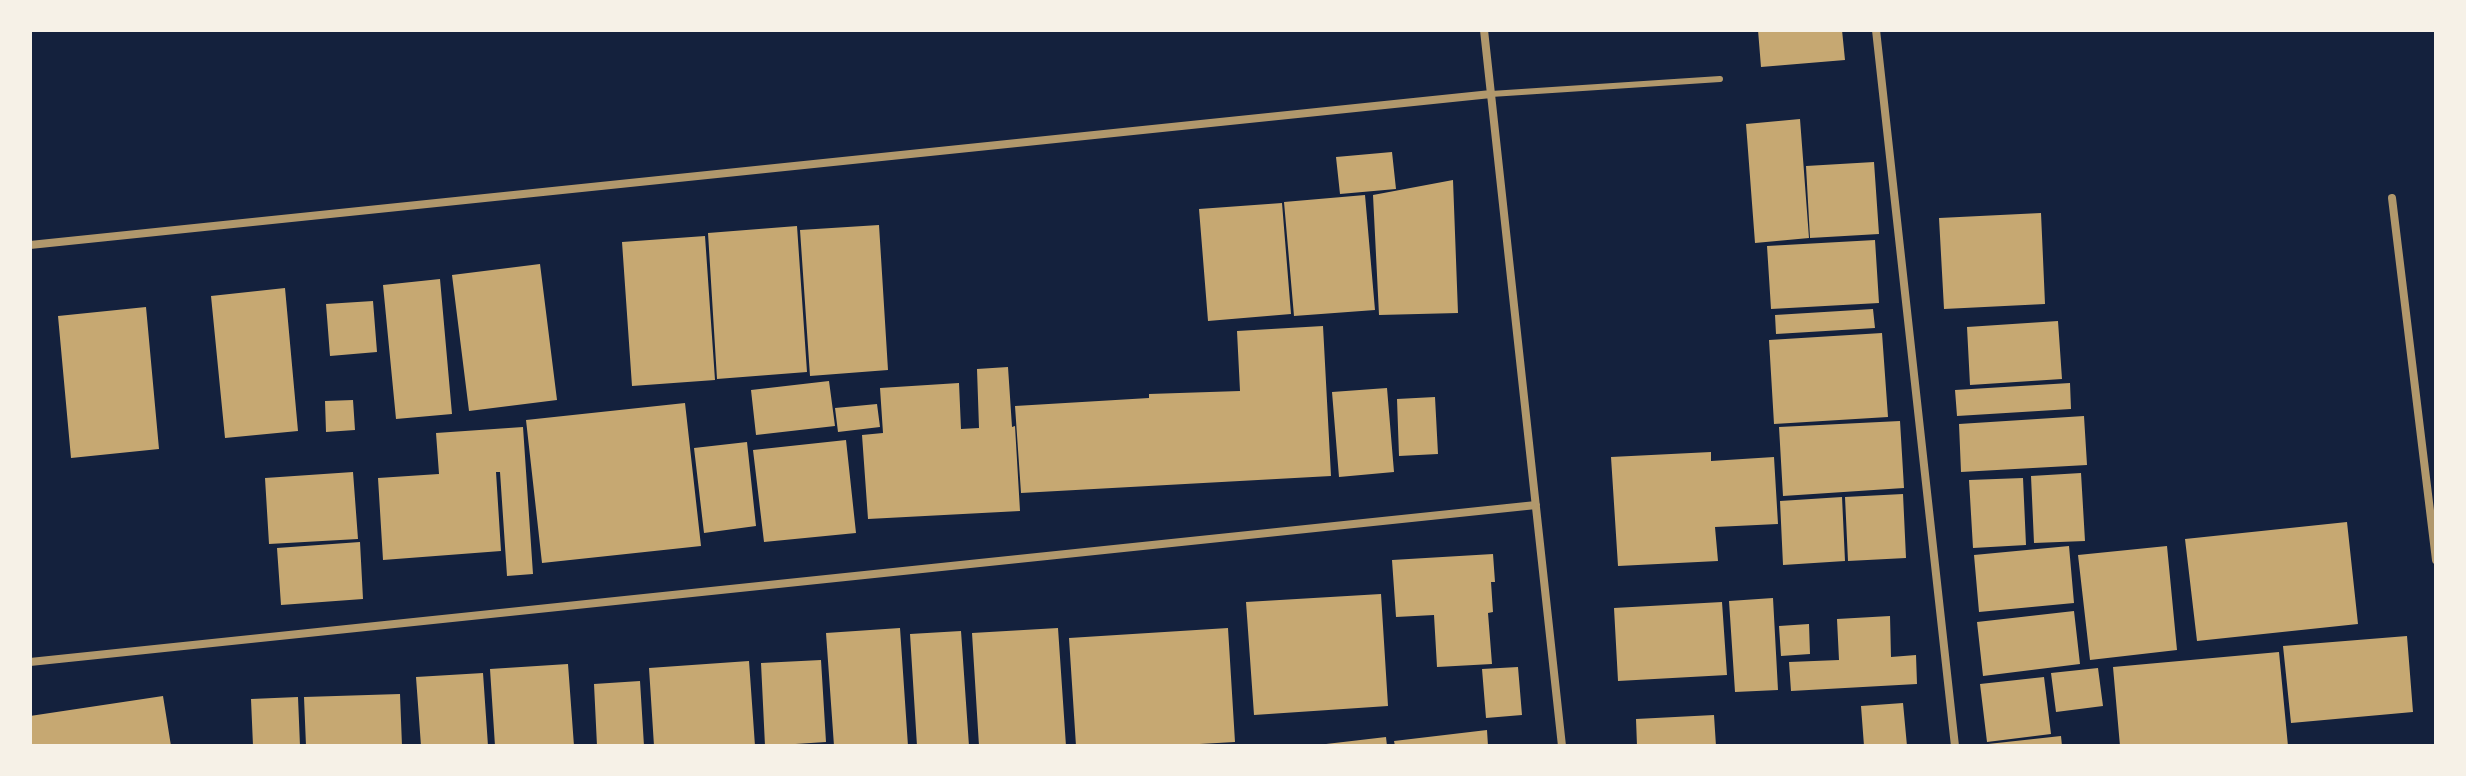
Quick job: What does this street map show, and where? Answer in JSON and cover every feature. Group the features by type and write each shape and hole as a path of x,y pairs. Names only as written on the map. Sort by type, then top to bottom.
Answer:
{"street":[{"path":"1484,30 1562,746"},
{"path":"1876,30 1955,746"},
{"path":"30,245 1491,94"},
{"path":"2392,198 2436,560"},
{"path":"30,662 1536,505"}],"lane":[{"path":"1491,94 1720,79"}],"building":[{"path":"1758,30 1842,30 1845,60 1761,67"},
{"path":"1800,119 1809,238 1755,243 1746,124"},
{"path":"1392,152 1396,189 1340,194 1336,157"},
{"path":"1874,162 1879,234 1810,238 1806,166"},
{"path":"1453,180 1458,313 1379,315 1373,195"},
{"path":"1365,195 1375,310 1294,316 1284,202"},
{"path":"1282,203 1291,314 1208,321 1199,209"},
{"path":"2041,213 2045,304 1944,309 1939,218"},
{"path":"879,225 888,370 810,376 800,230"},
{"path":"797,226 807,372 717,379 708,233"},
{"path":"705,236 715,380 632,386 622,242"},
{"path":"1875,240 1879,303 1771,309 1767,246"},
{"path":"540,264 557,400 469,411 452,275"},
{"path":"440,279 452,414 396,419 383,285"},
{"path":"285,288 298,431 225,438 211,296"},
{"path":"373,301 377,352 330,356 326,304"},
{"path":"146,307 159,449 71,458 58,316"},
{"path":"1873,309 1875,328 1776,334 1775,315"},
{"path":"2058,321 2062,379 1970,385 1967,327"},
{"path":"1323,326 1331,476 1021,493 1015,406 1149,398 1149,394 1240,391 1237,331"},
{"path":"1882,333 1888,417 1774,424 1769,340"},
{"path":"1008,367 1020,511 868,519 862,435 883,433 880,388 959,383 961,429 979,428 977,369"},
{"path":"829,381 835,426 756,435 751,390"},
{"path":"2070,383 2071,409 1957,416 1955,390"},
{"path":"1387,388 1394,472 1339,477 1332,392"},
{"path":"1435,397 1438,454 1399,456 1397,399"},
{"path":"353,400 355,430 326,432 325,401"},
{"path":"685,403 701,546 542,563 526,420"},
{"path":"877,404 880,427 838,432 835,408"},
{"path":"2084,416 2087,465 1961,472 1959,424"},
{"path":"1900,421 1904,488 1783,496 1779,427"},
{"path":"523,427 533,574 507,576 500,472 496,472 501,551 383,560 378,478 439,474 436,433"},
{"path":"846,440 856,533 764,542 753,450"},
{"path":"747,442 756,526 704,533 694,448"},
{"path":"1711,452 1711,461 1774,457 1778,524 1715,527 1718,561 1618,566 1611,457"},
{"path":"353,472 358,539 269,544 265,478"},
{"path":"2081,473 2085,541 2034,543 2031,476"},
{"path":"2023,478 2026,545 1973,548 1969,480"},
{"path":"1903,494 1906,558 1848,561 1845,497"},
{"path":"1842,497 1845,561 1783,565 1780,501"},
{"path":"2347,522 2358,624 2197,641 2185,539"},
{"path":"360,542 363,599 281,605 277,548"},
{"path":"2069,546 2074,603 1979,612 1974,555"},
{"path":"2167,546 2177,650 2090,660 2078,555"},
{"path":"1493,554 1493,612 1488,613 1492,664 1437,667 1434,615 1396,617 1392,560"},
{"path":"1381,594 1388,706 1254,715 1246,602"},
{"path":"1773,598 1778,690 1735,692 1729,601"},
{"path":"1722,602 1727,675 1618,681 1614,608"},
{"path":"2074,611 2080,664 1983,676 1977,622"},
{"path":"1890,616 1891,657 1916,655 1917,684 1791,691 1789,662 1839,660 1837,619"},
{"path":"1809,624 1810,654 1781,656 1779,626"},
{"path":"900,628 908,746 834,746 826,633"},
{"path":"1058,628 1066,746 979,746 972,633"},
{"path":"1228,628 1235,742 1076,746 1069,638"},
{"path":"961,631 969,746 917,746 910,634"},
{"path":"2407,636 2413,712 2291,723 2283,646"},
{"path":"2279,652 2288,746 2120,746 2113,667"},
{"path":"821,660 826,742 765,746 761,663"},
{"path":"749,661 755,746 654,746 649,668"},
{"path":"568,664 574,746 495,746 490,669"},
{"path":"1518,667 1522,715 1486,718 1482,669"},
{"path":"2098,668 2103,706 2056,712 2051,673"},
{"path":"483,673 488,746 421,746 416,677"},
{"path":"2044,677 2051,734 1987,742 1980,684"},
{"path":"640,681 644,746 597,746 594,684"},
{"path":"400,694 402,746 306,746 304,697"},
{"path":"163,696 171,746 30,746 30,716"},
{"path":"298,697 300,746 253,746 251,699"},
{"path":"1903,703 1907,746 1864,746 1861,706"},
{"path":"1714,715 1716,746 1637,746 1636,719"},
{"path":"1487,730 1488,746 1395,746 1394,741"},
{"path":"2061,736 2062,746 1988,746 1988,744"},
{"path":"1386,737 1387,746 1326,746 1326,744"}]}
